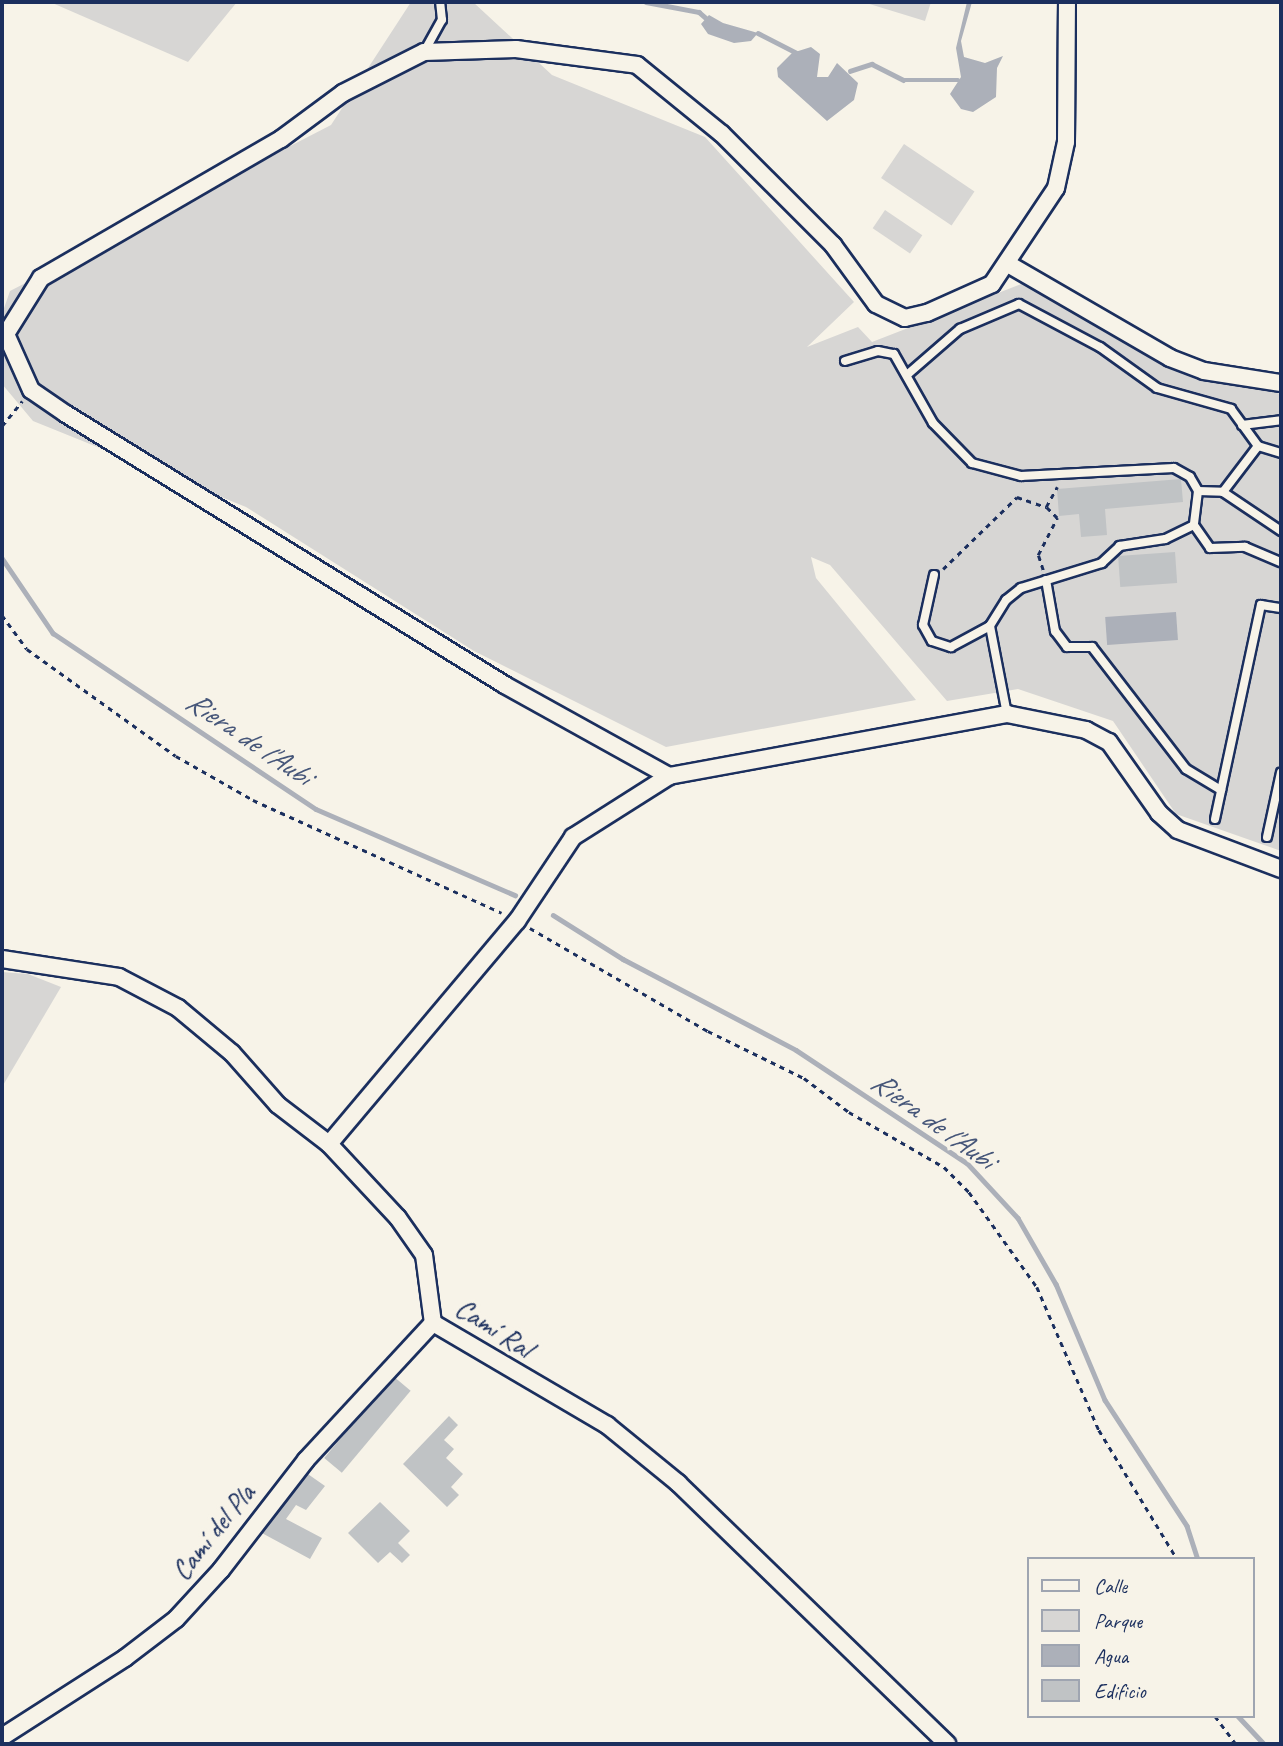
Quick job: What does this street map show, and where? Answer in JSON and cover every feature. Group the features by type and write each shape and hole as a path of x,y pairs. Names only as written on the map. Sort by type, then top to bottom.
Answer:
{"street":[{"path":"669,776 381,610 31,390 6,334 41,278 281,139 343,93 424,52 516,49 637,65 722,134 815,226 888,314 905,318 927,313 992,285 1056,188 1061,171 1067,2"},
{"path":"1008,264 1170,358 1204,371 1281,383"},
{"path":"329,1144 517,921 573,836 669,776 1007,714 1086,730 1109,742 1178,830 1281,869"},
{"name":"Camí Ral","path":"2,959 119,977 178,1008 232,1052 278,1105 329,1144 398,1218 424,1255 433,1322 607,1425 678,1483 947,1744"},
{"name":"Camí del Pla","path":"2,1737 176,1619 221,1570 306,1460 433,1322"}],"lane":[{"path":"424,52 442,20 440,2"},
{"path":"908,374 960,330 1019,304 1100,347 1157,388 1231,409 1258,446 1281,453"},
{"path":"845,361 878,351 894,354 908,374 933,423 972,463 1021,476 1174,468 1191,477 1198,491 1194,525 1210,548 1245,547 1281,562"},
{"path":"1242,425 1281,419"},
{"path":"1223,492 1258,446"},
{"path":"1198,491 1223,492 1281,531"},
{"path":"934,575 923,625 932,641 951,647 990,626 1006,600 1045,580 1101,563 1119,546 1165,539 1194,525"},
{"path":"1045,580 1055,631 1067,647 1092,647 1186,769 1221,790"},
{"path":"1214,819 1261,605 1281,608"},
{"path":"990,626 1007,714"},
{"path":"1267,837 1281,772"}],"path":[{"path":"2,426 31,390"},
{"path":"1046,507 1064,475"},
{"path":"934,575 960,558 1017,497 1046,507 1057,518 1038,555 1045,580"},
{"path":"2,615 27,649 176,756 253,800 517,921 708,1031 804,1079 849,1112 944,1167 969,1192 1037,1287 1099,1430 1176,1557"},
{"path":"1216,1718 1236,1744"}],"green space":[{"path":"50,2 237,2 188,62"},
{"path":"411,2 473,2 552,75 705,137 854,302 807,347 858,327 872,342 1024,283 1162,365 1281,394 1281,851 1176,814 1113,721 1018,689 947,701 830,565 811,557 816,578 916,700 666,747 474,651 246,507 33,421 2,384 2,314 10,291 331,125"},
{"path":"863,2 931,2 925,21"},
{"path":"904,144 974,192 952,226 881,178"},
{"path":"885,210 922,235 910,253 873,228"},
{"path":"2,972 28,974 61,987 2,1087"}],"water":[{"path":"967,2 972,2 961,41 964,57 985,63 1003,56 997,68 996,97 973,112 961,109 950,94 961,77 956,48"},
{"path":"709,15 723,23 758,33 751,41 734,43 708,34 701,24"},
{"path":"811,47 820,54 817,77 828,77 837,63 858,83 854,100 827,121 778,77 777,68 792,53"},
{"path":"1176,612 1178,640 1107,645 1105,617"}],"building":[{"path":"1181,479 1183,502 1105,509 1107,535 1081,537 1079,514 1059,516 1057,489"},
{"path":"1175,552 1177,583 1120,587 1118,556"},
{"path":"393,1376 411,1391 342,1473 324,1458"},
{"path":"449,1416 458,1425 444,1440 454,1449 446,1458 463,1474 451,1487 459,1495 447,1507 403,1464"},
{"path":"305,1472 325,1486 306,1510 296,1505 286,1519 322,1538 310,1559 260,1532"},
{"path":"380,1502 410,1531 398,1543 410,1555 402,1563 390,1552 378,1563 348,1533"}],"waterway":[{"path":"646,2 699,12 706,18"},
{"path":"758,33 795,52"},
{"path":"850,71 872,64 903,80 958,80"},
{"name":"Riera de l'Aubi","path":"2,558 53,633 316,809 515,895"},
{"name":"Riera de l'Aubi","path":"553,915 623,959 796,1050 967,1163 1018,1218 1056,1284 1105,1400 1187,1526 1197,1557"},
{"name":"Riera de l'Aubi","path":"1240,1718 1264,1744"}]}
